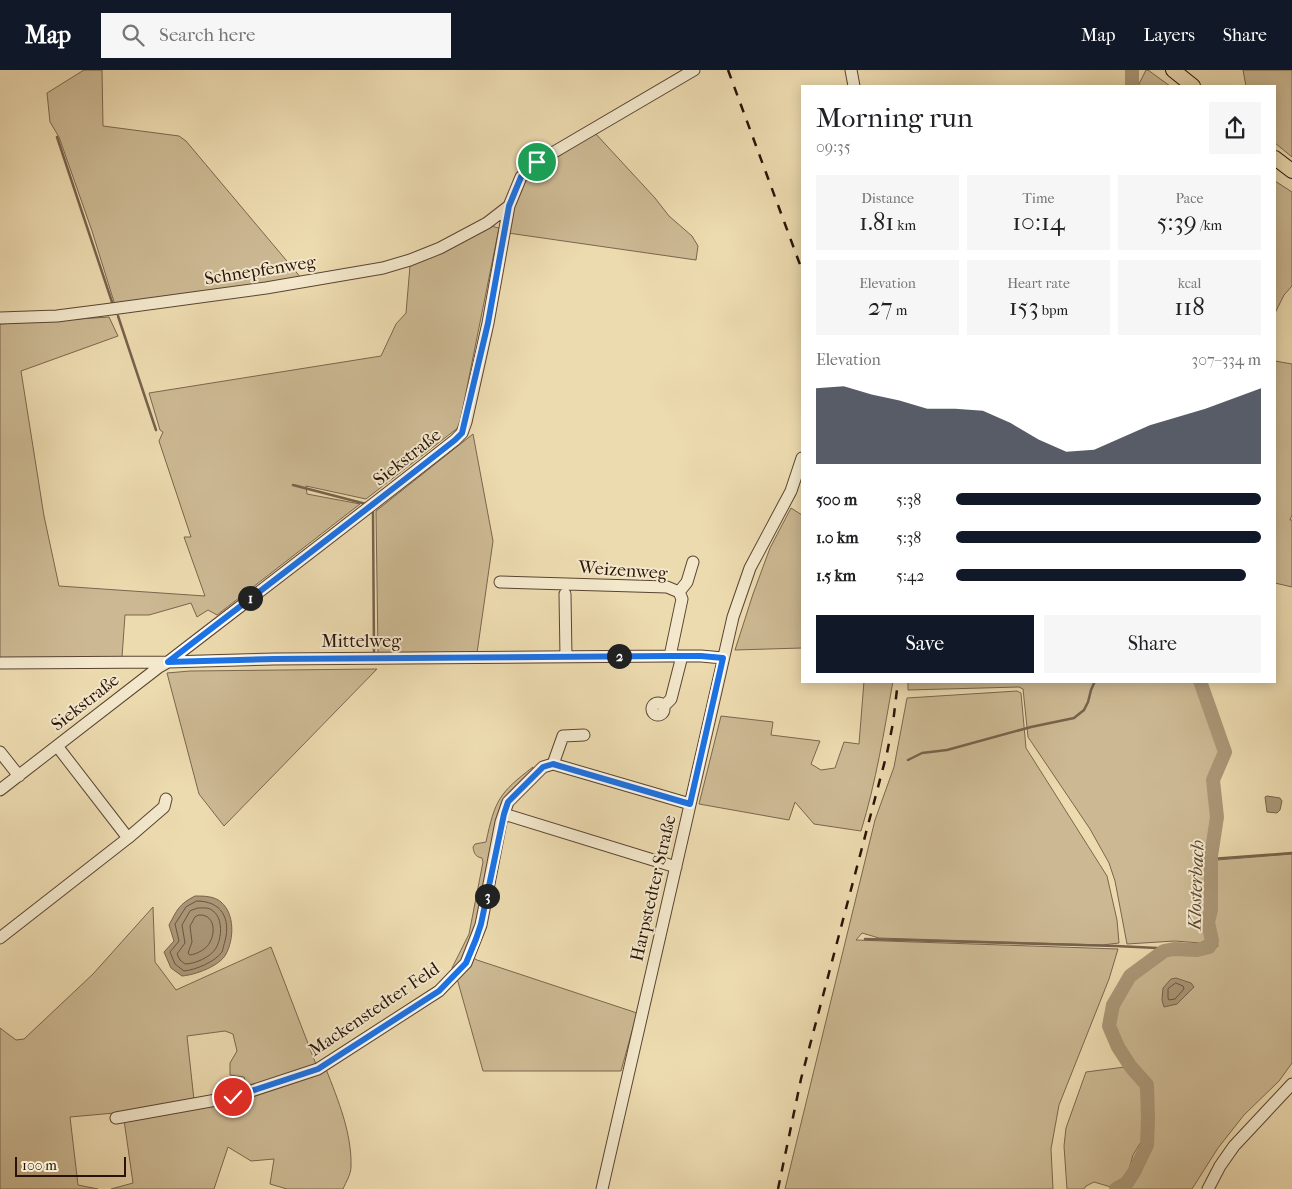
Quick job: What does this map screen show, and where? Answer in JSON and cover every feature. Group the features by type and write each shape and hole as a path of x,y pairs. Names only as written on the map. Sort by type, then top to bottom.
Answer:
{"main road":[{"path":"1173,70 1192,85"},
{"path":"1276,159 1292,171"}],"street":[{"name":"Siekstraße","path":"0,790 378,501 462,433 488,323 509,206 521,177 537,162 694,70"},
{"path":"851,70 854,85"},
{"name":"Schnepfenweg","path":"0,318 57,316 104,310 256,289 383,268 440,248 487,223 509,206"},
{"name":"Harpstedter Straße","path":"602,1189 733,617 750,568 791,491 801,461"},
{"path":"679,592 687,582 693,562"},
{"name":"Weizenweg","path":"500,582 667,587 679,592 682,605 671,699 664,706"},
{"path":"565,594 566,657"},
{"name":"Mittelweg","path":"0,663 676,656 723,658"},
{"path":"584,735 563,736 553,764 690,804"},
{"path":"57,746 128,838"},
{"path":"0,752 19,776"},
{"name":"Mackenstedter Feld","path":"116,1118 233,1097 318,1069 439,991 466,963 476,939 508,802 543,767 553,764"},
{"path":"0,938 128,838 164,807 166,799"},
{"path":"504,814 676,867"},
{"path":"1208,1189 1220,1166 1250,1126 1292,1084"}],"shaded area":[{"path":"84,70 102,70 103,126 179,136 186,141 302,279 115,305 92,231 59,137 50,122 47,93"},
{"path":"1146,70 1148,70 1169,85 1138,85"},
{"path":"1243,70 1292,70 1292,157 1276,144 1276,85 1246,85"},
{"path":"595,133 655,198 669,216 692,236 698,246 696,260 508,233 512,206 528,176"},
{"path":"1276,182 1292,192 1292,286 1284,295 1276,311"},
{"path":"491,226 499,228 459,427 366,499 306,486 307,494 360,504 217,615 208,610 197,617 191,603 149,615 125,615 122,657 0,660 0,324 109,317 118,336 21,371 44,516 59,586 205,596 184,537 191,537 159,441 163,432 160,430 149,393 381,356 396,324 406,313 410,266"},
{"path":"1276,361 1292,364 1292,515 1290,520 1292,520 1292,587 1276,583"},
{"path":"473,434 493,541 477,653 378,653 376,511"},
{"path":"791,508 801,514 801,648 735,650 753,594 770,548"},
{"path":"377,669 224,826 199,794 167,673 190,671"},
{"path":"864,683 893,683 883,738 861,831 814,824 795,802 789,820 699,804 721,716 773,722 771,735 820,741 811,764 821,770 835,768 844,742 859,744"},
{"path":"908,683 1197,683 1223,752 1210,780 1213,818 1208,854 1208,939 1200,943 1175,941 1127,944 1115,881 1109,863 1090,829 1028,737 1023,689 1019,687 908,690"},
{"path":"1017,691 1021,693 1026,748 1107,876 1117,920 1119,943 1102,945 879,938 862,933 856,940 1118,949 1109,979 1059,1105 1051,1149 1053,1189 785,1189 875,820 894,767 907,698"},
{"path":"533,767 533,773 507,800 468,955 477,960 637,1013 621,1071 483,1071 458,982 452,968 469,934 483,862 482,858 478,857 474,852 473,847 475,844 486,842 492,816 500,798"},
{"path":"1292,854 1292,1063 1279,1081 1244,1115 1218,1148 1192,1189 1126,1189 1138,1175 1142,1160 1149,1150 1150,1083 1147,1076 1128,1056 1111,1022 1119,1000 1133,977 1153,962 1176,951 1204,953 1218,946 1214,927 1213,903 1217,860"},
{"path":"153,907 155,962 176,990 271,947 317,1067 248,1090 244,1077 230,1075 230,1063 237,1051 233,1034 225,1031 187,1036 194,1100 137,1111 70,1117 78,1185 98,1189 0,1189 0,1028 16,1040 24,1039 93,974"},
{"path":"1125,1067 1141,1088 1144,1116 1142,1140 1133,1155 1129,1169 1121,1180 1111,1187 1094,1182 1084,1189 1067,1189 1064,1146 1066,1128 1086,1072"},
{"path":"326,1069 347,1129 351,1154 351,1170 343,1189 287,1189 270,1184 274,1159 251,1161 228,1147 214,1189 111,1189 133,1183 124,1120"}],"water":[{"path":"1265,797 1280,798 1282,801 1280,810 1277,813 1267,812"},
{"path":"195,896 215,899 226,907 231,920 231,941 226,954 213,966 194,974 182,976 171,968 164,952 174,941 169,925 174,915 182,905"},
{"path":"1176,978 1191,983 1194,987 1177,1004 1164,1007 1162,1000 1163,988 1171,979"}],"waterway":[{"name":"Klosterbach","path":"1132,70 1132,85"},
{"path":"57,137 113,305"},
{"path":"118,316 156,430"},
{"path":"293,485 366,504"},
{"path":"373,512 374,654"},
{"path":"908,760 922,753 947,750 1031,727 1074,718 1084,710 1094,683"},
{"name":"Klosterbach","path":"1116,1189 1127,1183 1147,1145 1148,1119 1147,1085 1131,1067 1118,1047 1109,1026 1113,1005 1130,976 1164,951 1174,949 1197,950 1209,947 1212,941 1208,922 1211,910 1211,856 1217,817 1213,780 1225,752 1201,683"},
{"path":"1211,859 1292,853"},
{"path":"865,939 1116,946 1157,948 1164,951"}],"railway":[{"path":"728,70 801,267"},
{"path":"778,1189 801,1079 887,753 898,683"}],"route":[{"path":"233,1097 318,1069 439,991 451,980 466,963 481,924 502,822 508,802 543,767 553,764 690,804 723,658 712,656 670,656 274,659 168,662 378,501 462,433 488,323 509,206 517,183 525,172 537,162"}]}
